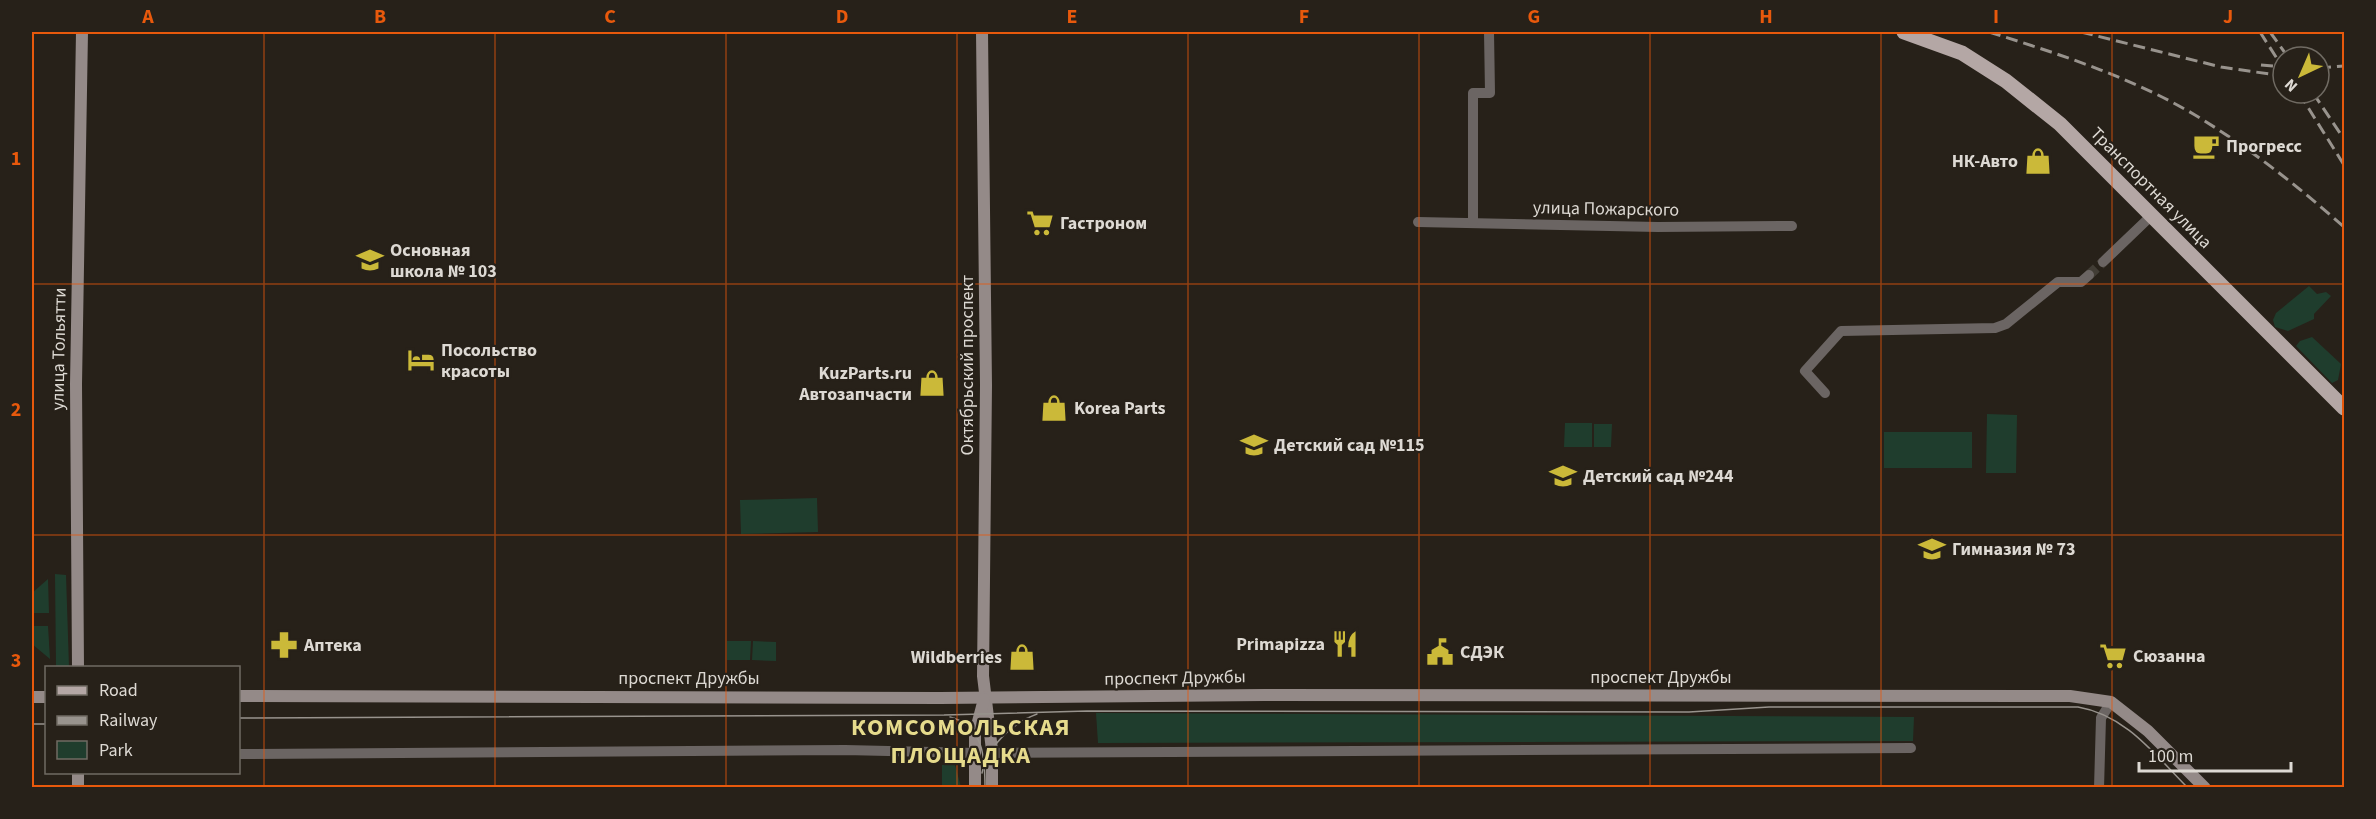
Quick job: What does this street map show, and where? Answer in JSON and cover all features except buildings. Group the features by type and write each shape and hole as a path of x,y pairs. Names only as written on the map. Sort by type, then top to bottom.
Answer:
{"main road":[{"name":"улица Тольятти","path":"78,666 76,384 82,32"},
{"name":"Октябрьский проспект","path":"982,32 986,385 984,698 992,753 992,788"},
{"name":"Транспортная улица","path":"1904,32 1962,53 2006,81 2060,124 2344,408"},
{"name":"проспект Дружбы","path":"240,696 984,698 1804,695 2070,696 2111,702"},
{"name":"Октябрьский проспект","path":"975,788 977,719 984,698"},
{"path":"2111,702 2148,731 2205,788"}],"street":[{"path":"1473,222 1473,93 1490,93 1489,32"},
{"path":"2103,262 2151,216"},
{"name":"улица Пожарского","path":"1418,222 1658,227 1792,226"},
{"path":"1825,393 1805,370 1841,331 1995,328 2006,324 2058,282 2081,282 2089,275"},
{"path":"2099,788 2101,718 2111,702"},
{"path":"992,753 1028,751 1911,748"},
{"path":"240,754 845,750 975,753"}],"green space":[{"path":"2309,286 2317,294 2326,292 2331,296 2314,314 2314,319 2288,331 2275,327 2273,320 2276,313"},
{"path":"2312,337 2341,364 2338,380 2332,383 2296,346 2300,341"},
{"path":"1987,414 2017,415 2016,473 1986,473"},
{"path":"1565,423 1592,423 1592,447 1564,447"},
{"path":"1594,424 1612,424 1611,447 1594,447"},
{"path":"1884,432 1972,432 1972,468 1884,468"},
{"path":"817,498 818,532 741,534 740,500"},
{"path":"55,574 66,575 69,666 56,666"},
{"path":"48,579 49,613 32,613 32,593"},
{"path":"32,626 48,626 50,659 32,644"},
{"path":"727,641 751,641 750,660 727,660"},
{"path":"753,641 776,642 776,661 752,660"},
{"path":"1096,713 1914,717 1913,741 1098,743"},
{"path":"942,765 955,765 961,787 942,787"}],"tunnel":[{"path":"2089,275 2103,262"}],"tram line":[{"path":"240,718 944,715 1087,711 1689,712 1769,707 2078,707 2095,711 2125,727 2139,738 2188,788"},
{"path":"982,773 989,754 1002,737 1019,723 1037,714"},
{"path":"950,717 961,721 976,736 983,755 985,788"},
{"path":"32,724 45,724"}],"railway":[{"path":"1989,32 2094,68 2171,101 2215,127 2253,154 2291,182 2344,227"},
{"path":"2081,32 2221,67 2271,74"},
{"path":"2260,32 2271,49"},
{"path":"2270,32 2279,45"},
{"path":"2261,65 2271,66"},
{"path":"2331,67 2344,66"},
{"path":"2306,105 2344,165"},
{"path":"2321,105 2344,139"}],"place":[{"name":"Прогресс","path":"2206,146"},
{"name":"НК-Авто","path":"2038,161"},
{"name":"Гастроном","path":"1040,223"},
{"name":"Основная школа № 103","path":"370,260"},
{"name":"Посольство красоты","path":"421,360"},
{"name":"KuzParts.ru Автозапчасти","path":"932,383"},
{"name":"Korea Parts","path":"1054,408"},
{"name":"Детский сад №115","path":"1254,445"},
{"name":"Детский сад №244","path":"1563,476"},
{"name":"Гимназия № 73","path":"1932,549"},
{"name":"Primapizza","path":"1345,644"},
{"name":"Аптека","path":"284,645"},
{"name":"СДЭК","path":"1440,652"},
{"name":"Сюзанна","path":"2113,656"},
{"name":"Wildberries","path":"1022,657"}],"district":[{"name":"КОМСОМОЛЬСКАЯ ПЛОЩАДКА","path":"961,741"}]}
